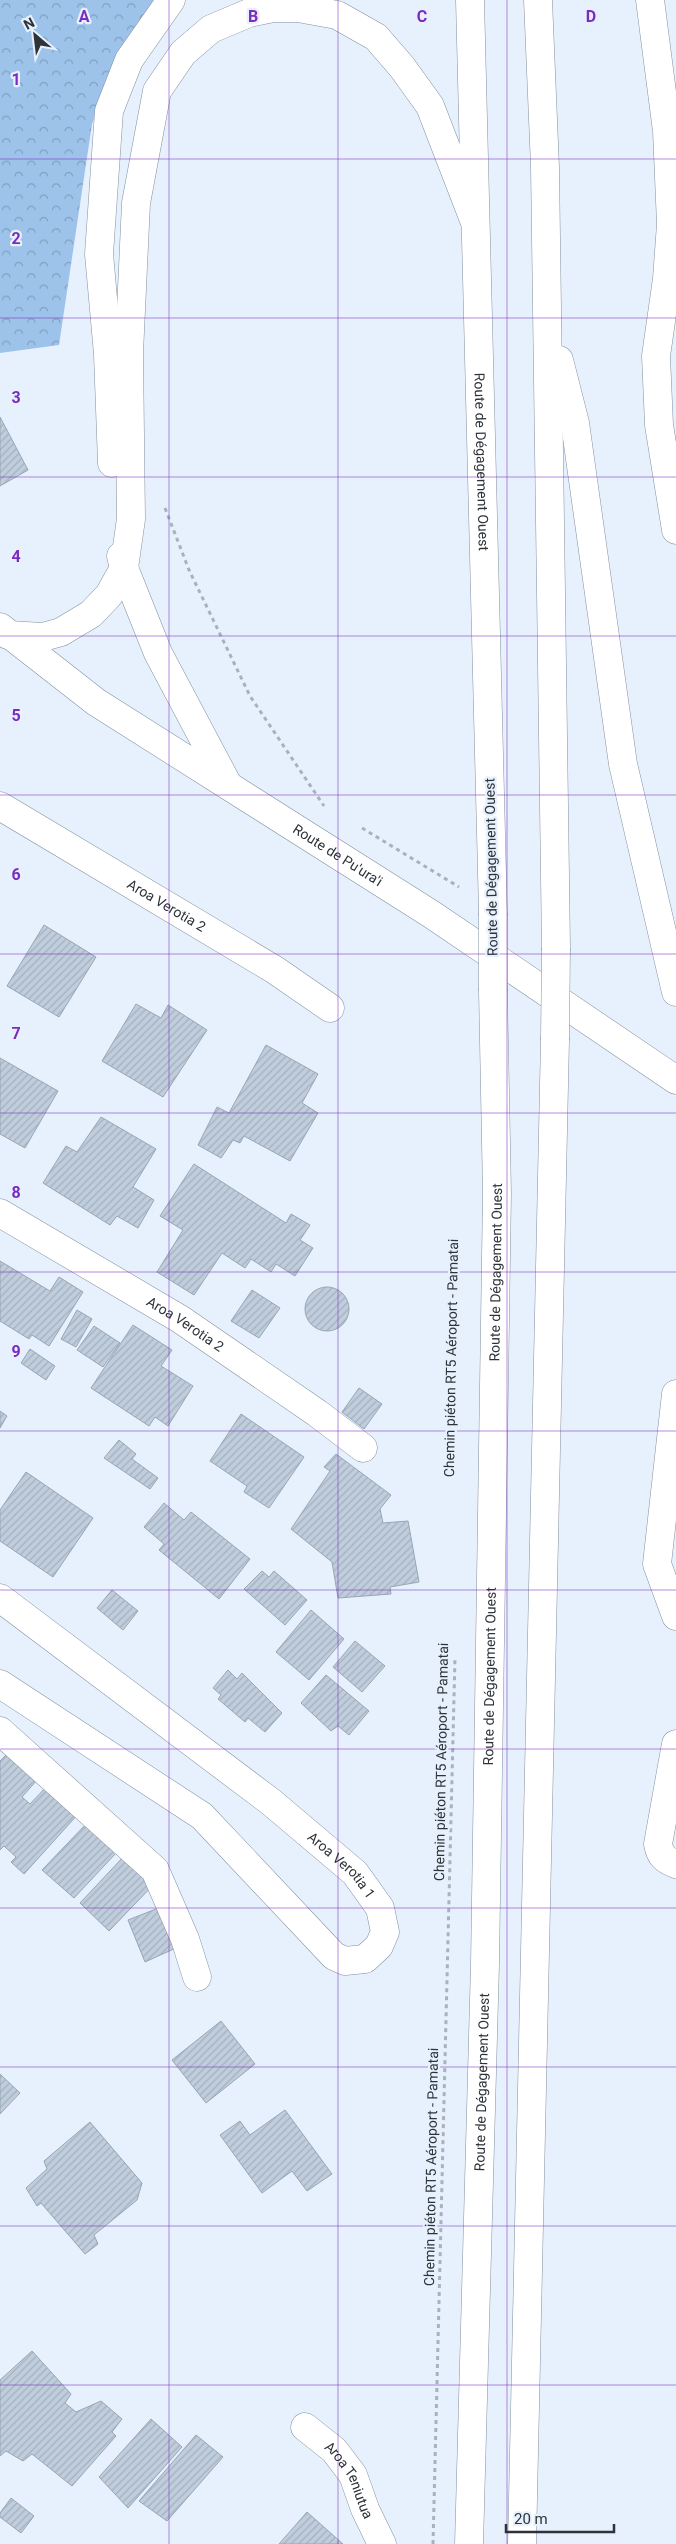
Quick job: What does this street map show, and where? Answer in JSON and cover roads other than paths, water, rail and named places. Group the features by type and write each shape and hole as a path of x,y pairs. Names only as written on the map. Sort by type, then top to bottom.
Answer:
{"main road":[{"path":"171,0 129,60 109,111 99,254 108,354 114,517 124,568 158,652 228,785"},
{"name":"Route de Dégagement Ouest","path":"469,2544 485,1964 497,1213 493,913 474,220 470,0"},
{"path":"522,2544 556,948 547,294 538,0"},
{"path":"650,0 667,131 673,248 656,356 659,425 676,530"},
{"path":"4,631 42,637 61,632 97,608 109,595 124,568 131,519 129,352 136,203 157,90 183,53 211,30 249,13 273,8 298,8 337,16 376,37 402,67 430,106 474,220"},
{"path":"547,294 554,342 575,423 623,764 676,992"},
{"name":"Route de Pu'ura'i","path":"4,631 96,702 148,737 228,785 444,923 676,1080"},
{"name":"Aroa Verotia 2","path":"0,806 275,970 330,1008"},
{"name":"Aroa Verotia 2","path":"0,1213 180,1318 317,1413 363,1448"},
{"path":"676,1394 658,1564 676,1616"},
{"name":"Aroa Verotia 1","path":"0,1598 271,1802 355,1873 380,1908 385,1932 379,1946 365,1959 345,1961 334,1956 202,1816 0,1684"},
{"path":"0,1731 155,1870 185,1939 198,1977"},
{"path":"676,1744 670,1800 658,1844 659,1853 666,1860 676,1864"},
{"name":"Aroa Teniutua","path":"305,2427 334,2450 354,2475 365,2509 382,2544"}]}
